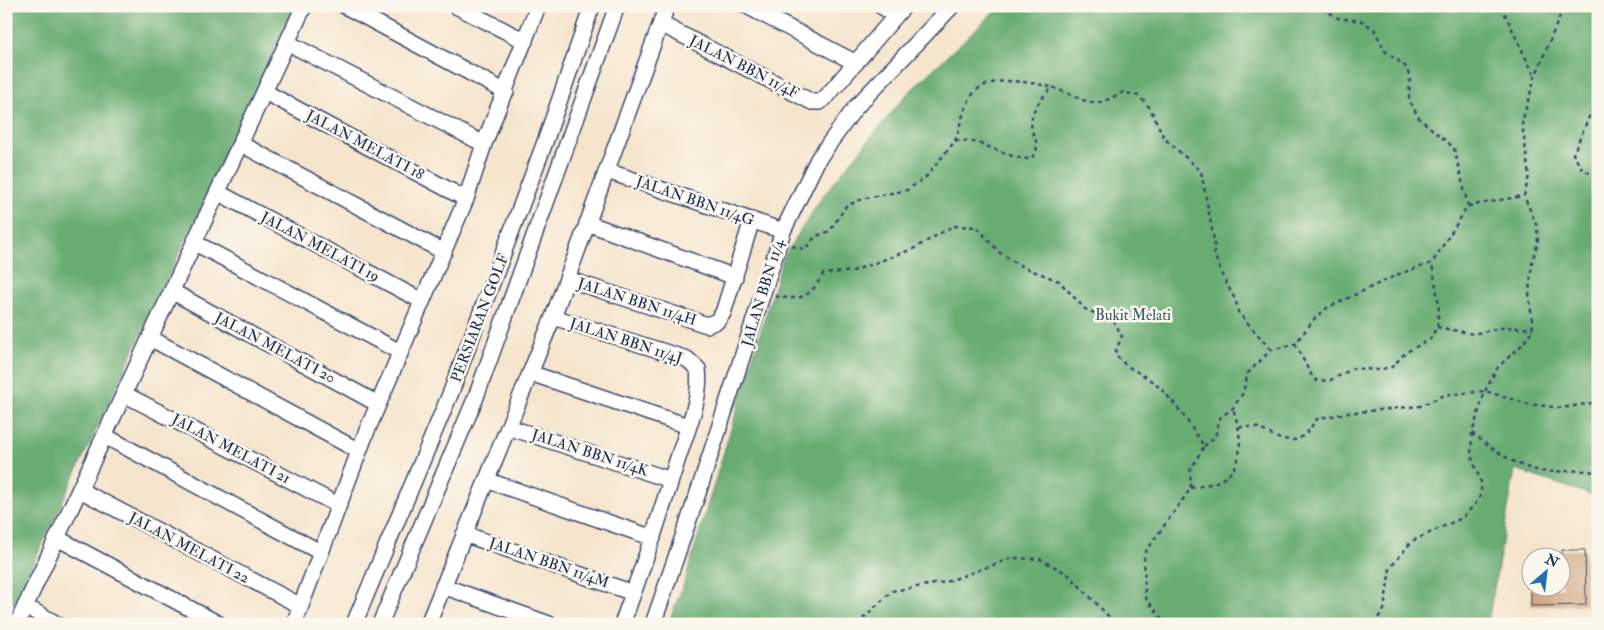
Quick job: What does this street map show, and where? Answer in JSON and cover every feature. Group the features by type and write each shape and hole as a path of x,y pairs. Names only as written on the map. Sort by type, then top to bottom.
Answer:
{"street":[{"path":"16,624 219,193 304,6"},
{"path":"345,6 506,92"},
{"path":"456,6 525,41"},
{"path":"294,624 378,404 466,199 484,144 506,92 538,6"},
{"name":"PERSIARAN GOLF","path":"354,624 455,383 545,142 592,6"},
{"name":"PERSIARAN GOLF","path":"380,624 476,397 617,6"},
{"path":"428,624 553,316 667,6"},
{"path":"747,6 856,63 900,10 881,6"},
{"name":"JALAN BBN 11/4","path":"653,624 764,294 781,237 818,159 855,108 952,6"},
{"name":"JALAN BBN 11/4F","path":"661,24 812,102 820,102 827,96 856,63"},
{"path":"288,43 484,144"},
{"name":"JALAN MELATI 18","path":"265,92 466,199"},
{"path":"241,144 444,252"},
{"name":"JALAN BBN 11/4G","path":"607,171 752,220 781,237"},
{"name":"JALAN MELATI 19","path":"219,193 422,302"},
{"path":"587,223 735,277 752,220"},
{"path":"195,244 400,352"},
{"name":"JALAN BBN 11/4H","path":"567,279 707,325 717,321 723,313 735,277"},
{"name":"JALAN MELATI 20","path":"172,292 378,404"},
{"name":"JALAN BBN 11/4J","path":"553,316 687,360 698,369 700,383 688,426"},
{"path":"150,338 359,451"},
{"path":"530,373 688,426 653,538 622,624"},
{"name":"JALAN MELATI 21","path":"124,394 338,505"},
{"name":"JALAN BBN 11/4K","path":"508,427 671,480"},
{"path":"105,436 320,552"},
{"path":"486,480 653,538"},
{"name":"JALAN MELATI 22","path":"80,490 300,605"},
{"name":"JALAN BBN 11/4M","path":"464,534 633,593"},
{"path":"57,538 219,624"},
{"path":"443,586 549,624"},
{"path":"25,606 57,624"}],"path":[{"path":"1169,624 1163,623 1145,597 1144,554 1191,488 1190,471 1204,446 1215,437 1220,418 1233,408 1243,393 1248,373 1271,350 1295,344 1315,318 1327,308 1399,274 1432,263 1468,206 1454,148 1419,118 1409,100 1410,77 1404,66 1385,52 1374,29 1362,20 1338,18 1320,6"},
{"path":"1501,6 1535,77"},
{"path":"1373,624 1384,610 1390,568 1412,541 1462,518 1479,500 1482,485 1471,456 1472,433 1485,391 1498,367 1523,344 1533,328 1529,293 1532,262 1538,242 1537,226 1524,196 1529,176 1522,122 1535,77 1564,6"},
{"path":"1598,39 1598,44"},
{"path":"781,237 806,249 816,236 830,231 846,206 865,198 907,190 926,177 955,141 971,97 978,88 996,82 1025,81 1052,87 1088,102 1104,102 1123,92 1139,96 1150,108 1164,138 1201,171 1214,240 1214,254 1223,277 1236,301 1238,312 1271,350"},
{"path":"1598,85 1596,101 1573,154 1582,169 1598,178"},
{"path":"955,141 968,139 987,144 1016,159 1030,159 1036,154 1038,142 1032,132 1031,118 1044,95 1052,87"},
{"path":"1468,206 1524,196"},
{"path":"764,294 795,300 814,291 823,274 853,271 913,249 953,226 977,227 1000,253 1023,267 1059,281 1085,309 1114,320 1122,336 1115,353 1121,363 1154,382 1177,405 1204,446"},
{"path":"1295,344 1305,359 1310,375 1317,382 1331,380 1354,368 1378,370 1392,367 1405,353 1430,339 1437,327 1439,305 1432,263"},
{"path":"1437,327 1473,334 1506,327 1533,328"},
{"path":"1239,427 1256,427 1280,439 1297,440 1306,434 1317,420 1347,412 1420,406 1445,395 1485,391 1528,404 1562,408 1598,402"},
{"path":"1191,488 1221,480 1234,470 1239,453 1239,427 1233,408"},
{"path":"1472,433 1497,452 1537,471 1588,470 1598,473"},
{"path":"857,624 892,591 946,582 1012,558 1040,559 1068,574 1116,624"}],"green space":[{"path":"6,6 296,6 14,604 6,600"},
{"name":"Bukit Melati","path":"1000,6 1598,6 1598,497 1515,470 1489,617 1478,624 668,624 683,586 783,258 822,197 905,96"}],"building":[{"path":"1572,550 1585,550 1586,605 1531,606 1531,598 1572,598"}]}
